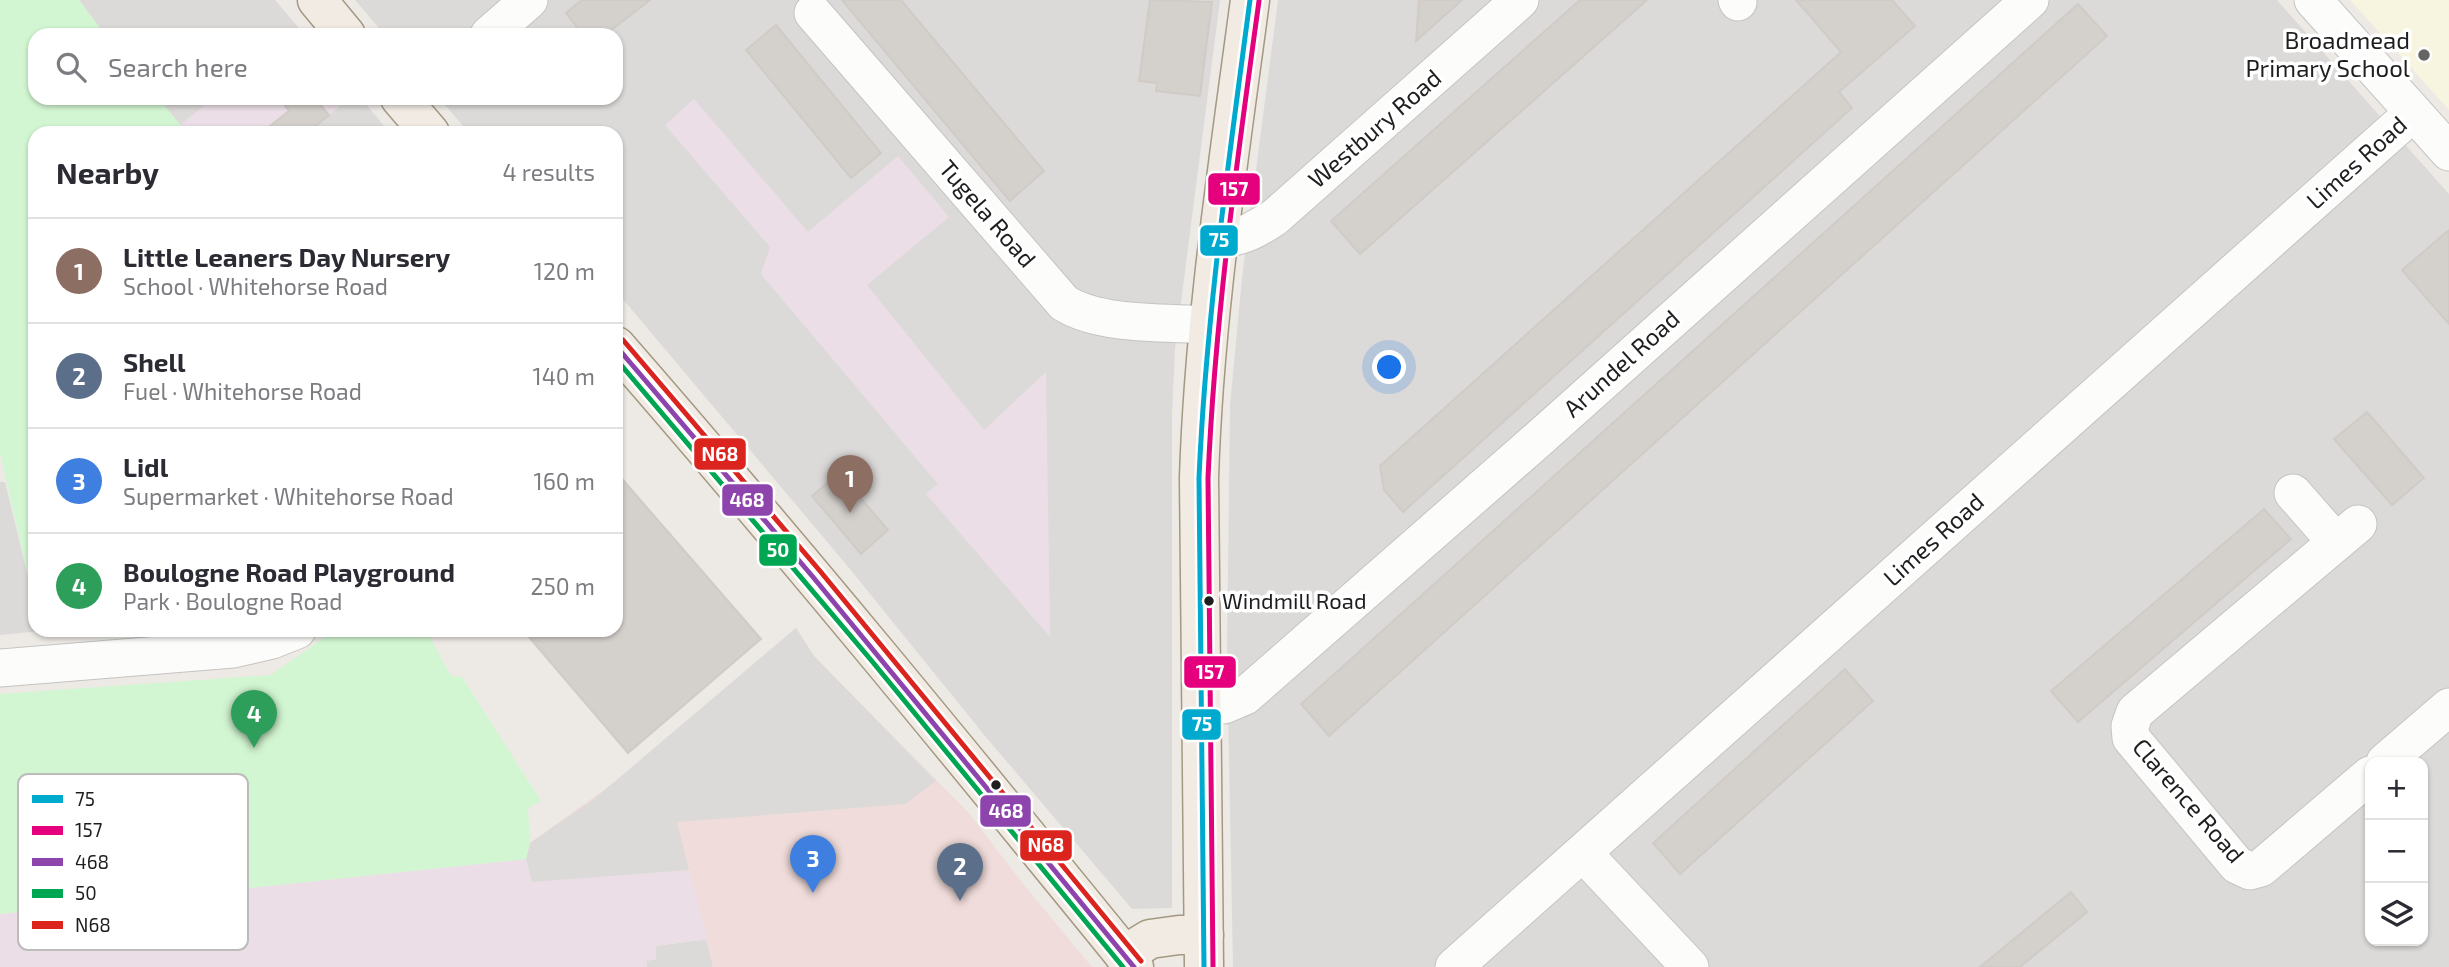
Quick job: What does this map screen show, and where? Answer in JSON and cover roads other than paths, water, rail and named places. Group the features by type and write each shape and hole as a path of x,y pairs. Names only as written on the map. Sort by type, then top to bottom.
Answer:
{"main road":[{"path":"317,0 340,28"},
{"path":"1204,951 1199,478 1202,399 1219,239 1250,0"},
{"path":"623,366 953,745 1129,961 1150,939 1179,935 1204,951"}],"street":[{"path":"497,28 529,0"},
{"name":"Westbury Road","path":"1219,239 1234,238 1254,231 1275,217 1520,0"},
{"name":"Arundel Road","path":"1202,705 1224,705 1245,696 1534,443 2031,0"},
{"path":"2313,0 2449,152"},
{"name":"Tugela Road","path":"813,13 1064,303 1087,315 1106,318 1209,325"},
{"name":"Limes Road","path":"1454,967 2413,113"},
{"name":"Clarence Road","path":"2293,494 2347,533 2135,712 2130,726 2131,738 2237,865 2250,871 2261,868 2365,779"},
{"path":"0,668 233,649 280,637"},
{"path":"2391,757 2449,708"},
{"path":"1583,853 1690,967"}],"place":[{"name":"Broadmead Primary School","path":"2424,55"},
{"name":"Little Leaners Day Nursery","path":"850,513"},
{"name":"Windmill Road","path":"1209,601"},
{"name":"Boulogne Road Playground","path":"254,748"},
{"name":"Lidl","path":"813,893"},
{"name":"Shell","path":"960,901"}]}
